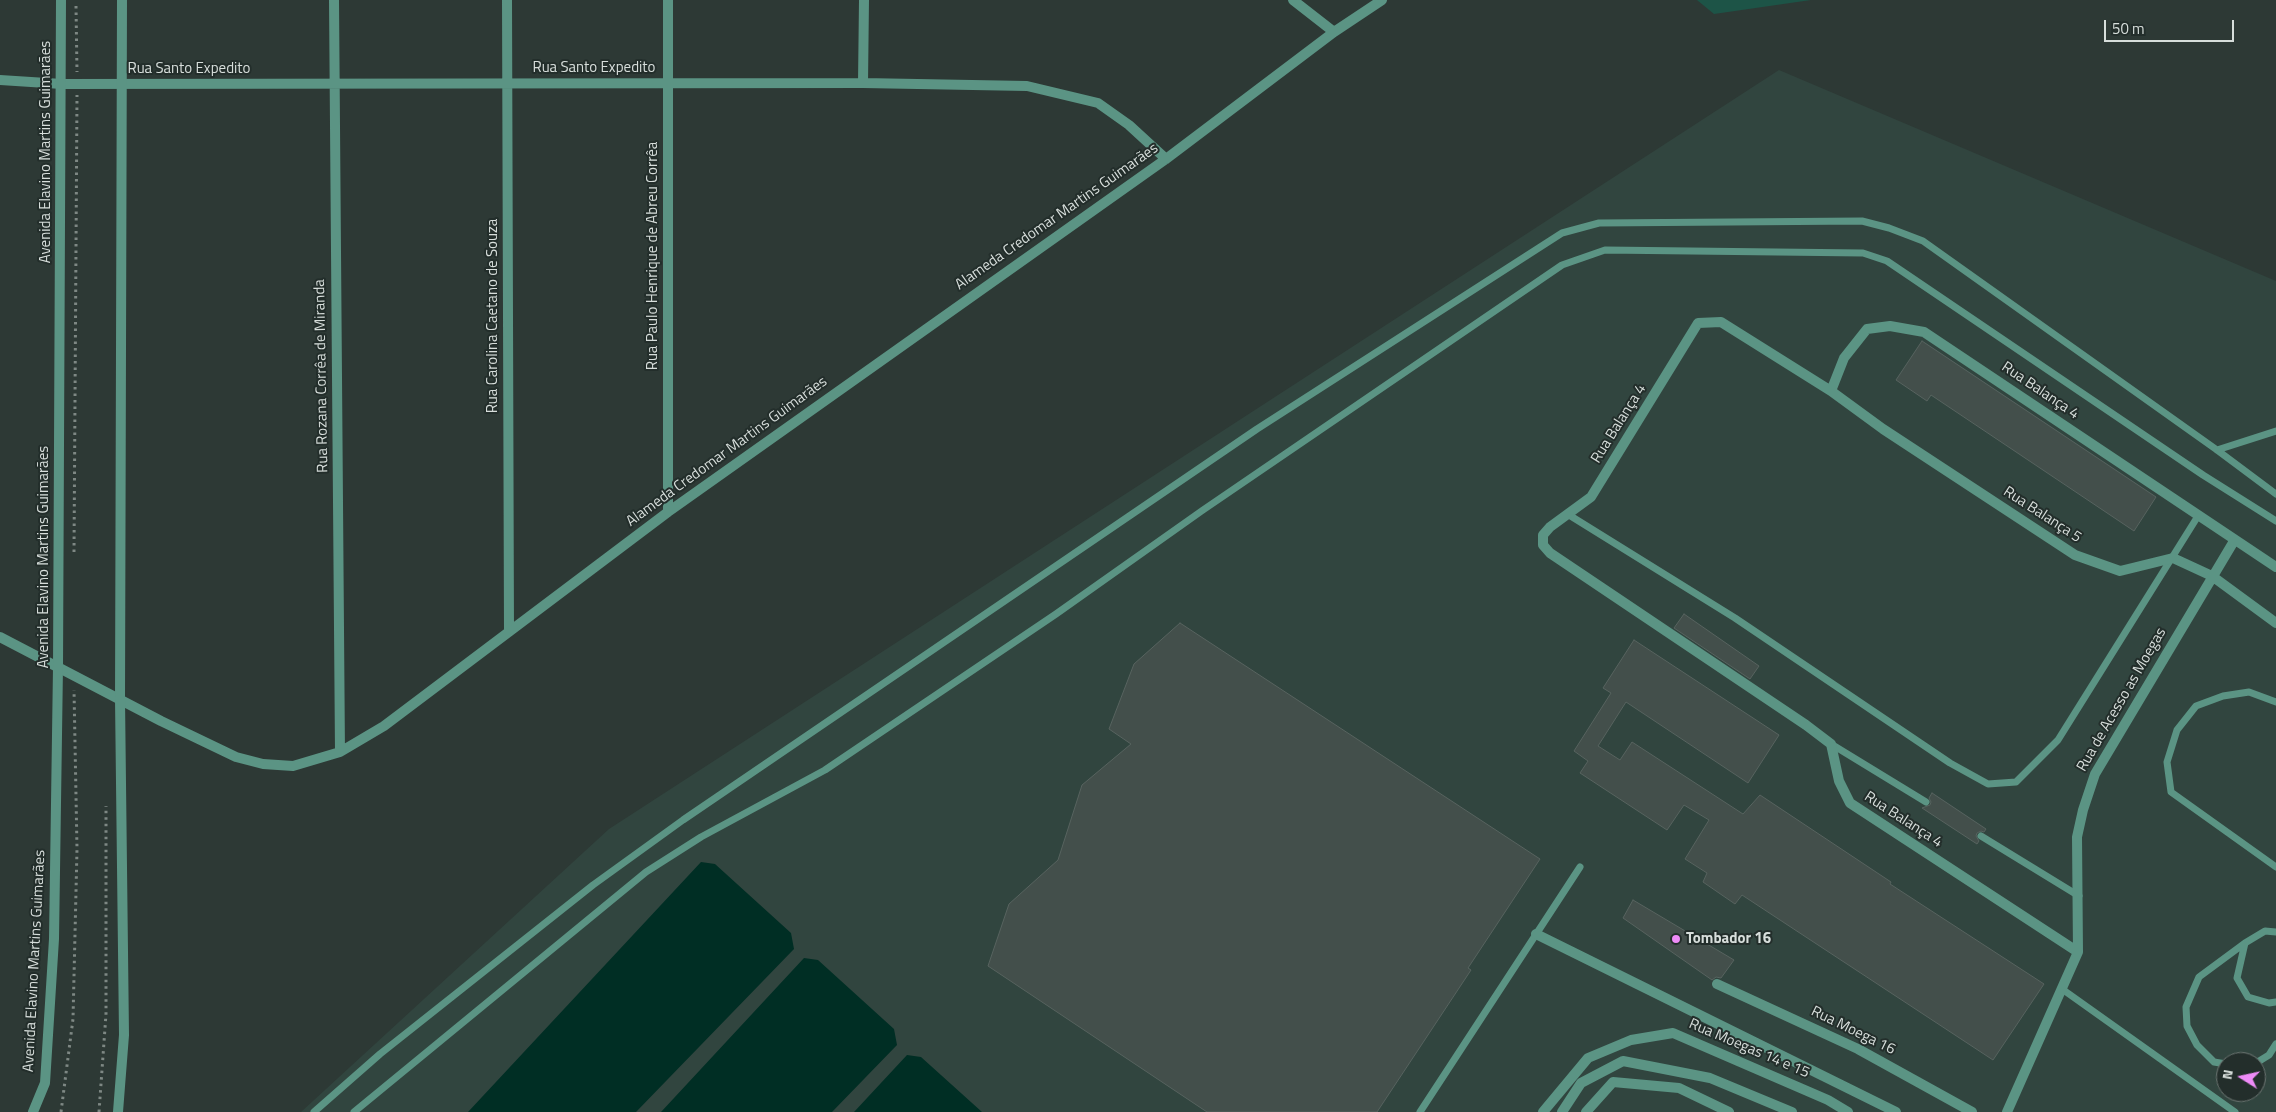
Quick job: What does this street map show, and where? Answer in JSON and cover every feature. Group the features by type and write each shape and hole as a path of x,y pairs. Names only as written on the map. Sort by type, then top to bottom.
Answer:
{"street":[{"name":"Avenida Elavino Martins Guimarães","path":"34,1112 45,1082 54,939 58,668 61,0"},
{"path":"118,1112 124,1035 120,699 122,0"},
{"name":"Rua Rozana Corrêa de Miranda","path":"334,0 340,752"},
{"name":"Rua Carolina Caetano de Souza","path":"507,0 509,632"},
{"name":"Rua Paulo Henrique de Abreu Corrêa","path":"668,0 668,512"},
{"path":"862,83 864,0"},
{"path":"1294,0 1334,32"},
{"name":"Alameda Credomar Martins Guimarães","path":"0,637 236,758 263,764 293,766 340,752 384,726 668,512 1166,159 1334,32 1382,0"},
{"name":"Rua Santo Expedito","path":"0,80 62,84 862,83 1027,86 1098,103 1129,125 1166,159"},
{"name":"Rua Balança 4","path":"2078,952 1850,803 1839,781 1831,744 1806,725 1550,553 1543,545 1543,535 1550,527 1591,496 1698,323 1721,322 1831,391 1844,358 1867,329 1890,326 1924,332 2046,412 2234,541 2276,567"},
{"name":"Rua Balança 5","path":"1831,391 1883,429 2075,555 2120,571 2173,558"},
{"name":"Rua de Acesso as Moegas","path":"2007,1112 2078,952 2077,837 2094,774 2234,541"},
{"path":"2173,558 2212,576 2276,623"},
{"path":"1536,934 1896,1112"},
{"name":"Rua Moega 16","path":"1718,984 1858,1048 1972,1112"},
{"name":"Rua Moegas 14 e 15","path":"1543,1112 1588,1058 1631,1040 1672,1033 1828,1100 1848,1112"},
{"path":"1562,1112 1581,1083 1622,1061 1710,1078 1792,1112"},
{"path":"1586,1112 1613,1082 1679,1088 1729,1112"}],"lane":[{"path":"314,1112 380,1054 594,885 683,820 1257,430 1562,233 1599,223 1862,221 1889,228 1922,241 2276,494"},
{"path":"354,1112 646,872 702,837 825,770 1048,620 1211,504 1562,264 1605,250 1863,253 1887,260 2203,475 2276,521"},
{"path":"2217,450 2276,431"},
{"path":"1569,514 1735,618 1950,763 1988,784 2016,782 2058,740 2198,516"},
{"path":"2276,702 2249,692 2223,696 2196,706 2177,730 2167,762 2171,792 2276,866"},
{"path":"1831,744 1926,802"},
{"path":"1981,836 2078,896"},
{"path":"1420,1112 1580,867"},
{"path":"2216,1062 2197,1045 2186,1026 2186,1007 2199,976 2265,931 2276,932"},
{"path":"2245,944 2237,978 2248,997 2269,1004 2276,1002"},
{"path":"2062,989 2235,1112"},
{"path":"2266,1057 2270,1055 2276,1044"}],"path":[{"path":"74,557 78,84 76,0"},
{"path":"61,1112 74,1019 77,849 73,675"}],"shaded area":[{"path":"1697,0 1811,0 1714,14"},
{"path":"1779,70 2276,281 2276,1112 301,1112 609,829"},
{"path":"701,862 715,864 791,933 794,949 636,1112 468,1112"},
{"path":"804,958 818,960 894,1029 897,1045 832,1112 661,1112"},
{"path":"907,1055 921,1057 982,1112 854,1112"}],"building":[{"path":"1922,341 2156,497 2134,531 1931,395 1927,401 1896,380"},
{"path":"1684,614 1759,666 1750,679 1674,628"},
{"path":"1180,623 1540,859 1468,968 1471,970 1377,1112 1207,1112 988,966 1009,904 1058,860 1082,785 1131,744 1109,729 1134,664"},
{"path":"1634,640 1779,735 1748,783 1626,702 1598,746 1620,760 1632,742 1743,814 1760,795 1891,882 1890,884 2044,984 1993,1060 1742,895 1735,904 1703,882 1707,873 1685,859 1709,820 1684,805 1667,830 1580,773 1588,761 1574,751 1611,693 1603,688"},
{"path":"1932,793 1986,829 1984,832 1977,833 1976,836 1979,841 1977,844 1922,808 1930,805 1929,798"},
{"name":"Tombador 16","path":"1633,900 1734,960 1721,978 1716,977 1712,980 1623,918"}],"place":[{"name":"Tombador 16","path":"1676,939"}]}
